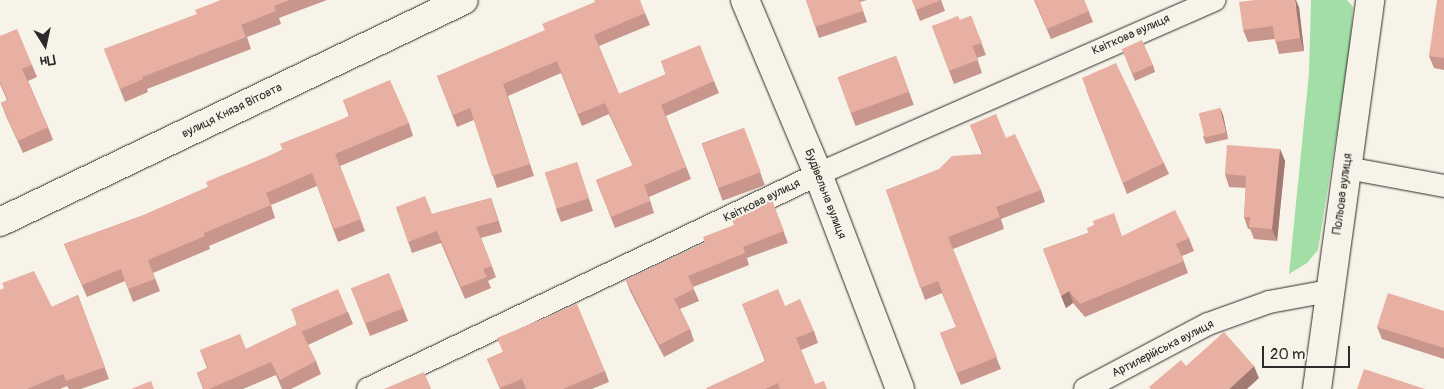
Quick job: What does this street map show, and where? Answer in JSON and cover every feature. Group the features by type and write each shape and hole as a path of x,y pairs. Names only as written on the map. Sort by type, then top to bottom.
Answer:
{"street":[{"name":"вулиця Князя Вітовта","path":"0,222 464,0"},
{"name":"Будівельна вулиця","path":"745,0 818,174 900,389"},
{"name":"Квіткова вулиця","path":"368,389 818,174 1215,0"},
{"name":"Польова вулиця","path":"1317,389 1370,0"},
{"path":"1347,168 1444,186"},
{"name":"Артилерійська вулиця","path":"1085,389 1208,324 1268,302 1329,291"}],"green space":[{"path":"1311,0 1347,0 1353,7 1350,50 1318,250 1307,263 1289,274 1309,73"}],"building":[{"path":"221,0 290,0 274,6 276,11 241,25 246,37 142,77 143,79 120,89 104,49 197,14 195,10"},
{"path":"594,0 640,0 645,13 594,35 619,94 666,74 661,61 700,45 714,81 661,105 686,167 644,185 650,201 611,217 596,180 633,165 605,103 578,114 557,61 503,84 530,164 492,176 470,108 453,115 437,76 545,30 542,24 595,2"},
{"path":"806,0 859,0 863,11 815,27"},
{"path":"912,0 941,0 916,10"},
{"path":"1035,0 1084,0 1089,11 1047,29"},
{"path":"1295,0 1300,38 1275,42 1273,26 1243,30 1239,2"},
{"path":"1437,0 1444,0 1444,58 1429,56"},
{"path":"958,16 960,20 971,16 982,43 972,46 978,60 949,71 932,26"},
{"path":"17,29 32,65 22,69 48,127 18,141 1,103 8,100 0,82 0,36"},
{"path":"1142,40 1153,65 1133,74 1122,49"},
{"path":"896,56 909,92 851,113 838,77"},
{"path":"1116,63 1164,163 1123,183 1082,78"},
{"path":"390,80 409,123 335,154 361,219 334,229 312,173 266,193 271,205 204,233 205,236 148,260 155,279 128,289 121,269 82,285 64,244 144,215 208,187 206,182 283,150 280,144 350,116 343,100"},
{"path":"1220,108 1226,132 1205,138 1199,113"},
{"path":"996,114 1006,138 1015,134 1041,190 996,207 1000,217 948,237 997,357 957,373 940,333 956,327 938,281 920,288 886,190 939,169 952,156 983,154 970,125"},
{"path":"744,128 761,172 719,188 702,144"},
{"path":"1227,145 1280,149 1272,229 1249,227 1250,217 1244,217 1246,176 1225,174"},
{"path":"577,162 589,198 556,209 545,173"},
{"path":"425,196 432,214 491,198 498,221 476,227 492,266 483,269 487,277 461,287 437,231 408,242 396,207"},
{"path":"771,198 784,231 743,247 745,253 688,276 694,289 674,299 690,329 659,345 626,280 705,243 703,237 734,225 731,217"},
{"path":"1175,210 1189,238 1176,244 1184,261 1080,304 1069,291 1061,296 1043,249 1088,233 1087,228 1094,225 1093,221 1114,213 1122,236"},
{"path":"34,271 52,307 78,295 105,367 66,381 63,374 27,389 0,389 0,290 4,288 2,283"},
{"path":"389,273 403,308 365,324 351,288"},
{"path":"338,289 348,312 301,332 291,309"},
{"path":"778,289 785,306 800,299 814,331 796,338 815,384 824,381 827,389 780,389 778,383 765,389 707,389 766,361 742,304"},
{"path":"1388,293 1444,311 1444,348 1377,327"},
{"path":"577,304 605,371 563,389 526,389 522,379 500,388 487,359 503,352 497,338"},
{"path":"298,324 316,361 280,380 271,362 209,389 204,389 197,373 208,368 200,350 240,334 246,349"},
{"path":"1224,332 1254,366 1229,389 1151,389 1149,387 1181,360 1186,366"},
{"path":"1364,369 1425,389 1357,389"},
{"path":"424,372 431,389 384,389"},
{"path":"151,381 154,389 131,389"}]}
